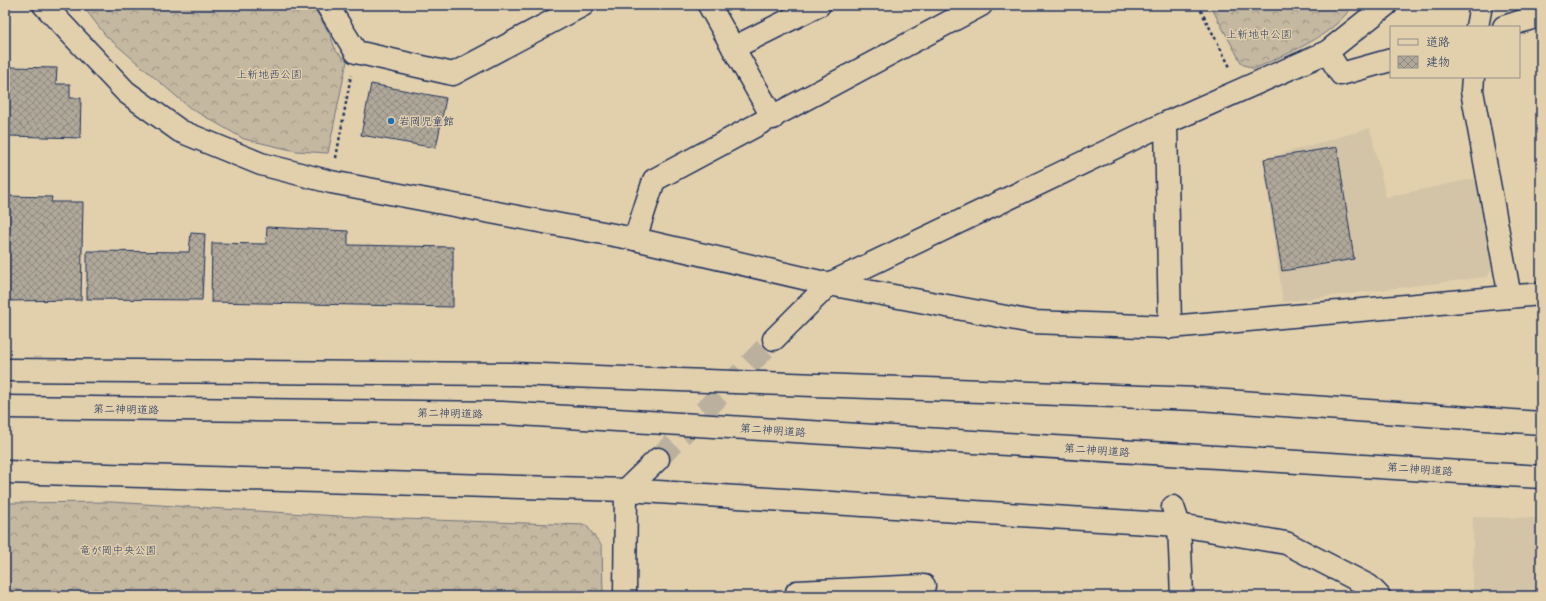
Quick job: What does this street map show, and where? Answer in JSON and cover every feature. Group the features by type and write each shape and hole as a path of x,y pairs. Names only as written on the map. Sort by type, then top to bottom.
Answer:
{"main road":[{"path":"44,5 126,92 180,131 261,164 331,182 635,239 829,284 1032,322 1170,327 1541,294"},
{"path":"327,5 356,52 453,74 583,5"},
{"path":"709,5 773,118"},
{"path":"733,48 819,5"},
{"path":"635,239 654,180 773,118 981,5"},
{"path":"1477,26 1481,5"},
{"path":"774,339 829,284 1166,123 1327,52 1381,7"},
{"path":"1507,26 1541,15"},
{"path":"1327,52 1341,74 1390,60"},
{"path":"1473,78 1472,91 1510,297"},
{"path":"1166,123 1170,327"},
{"path":"5,370 514,374 1198,400 1541,423"},
{"name":"第二神明道路","path":"5,407 502,413 1541,477"},
{"path":"625,596 626,490 658,459"},
{"path":"5,472 626,490 1176,516 1286,543 1369,586 1378,596"},
{"path":"1176,516 1182,596"},
{"path":"797,596 797,592 924,586"}],"path":[{"path":"1198,5 1241,89"},
{"path":"331,182 356,52"}],"shaded area":[{"path":"1370,128 1386,197 1481,177 1498,260 1487,277 1283,302 1263,159"},
{"path":"1473,517 1541,518 1541,596 1473,596"}],"green space":[{"name":"上新地西公園","path":"82,5 313,5 330,35 336,51 347,61 328,153 296,151 244,139 190,108 106,36"},
{"name":"上新地中公園","path":"1210,5 1353,5 1344,17 1321,36 1254,69 1242,64"},
{"name":"竜が岡中央公園","path":"111,502 370,518 586,525 602,546 603,596 5,596 5,503"}],"building":[{"path":"9,67 57,68 56,84 70,84 70,98 81,98 80,138 8,136"},
{"path":"371,84 446,98 436,148 361,135"},
{"path":"1337,147 1354,259 1282,271 1264,159"},
{"path":"5,196 52,197 51,202 83,202 81,300 5,301"},
{"path":"267,227 348,231 348,245 453,247 453,307 211,302 212,243 266,244"},
{"path":"191,233 205,234 202,300 87,299 87,251 189,252"}],"tunnel":[{"path":"658,459 774,339"}],"place":[{"name":"岩岡児童館","path":"391,121"}]}
